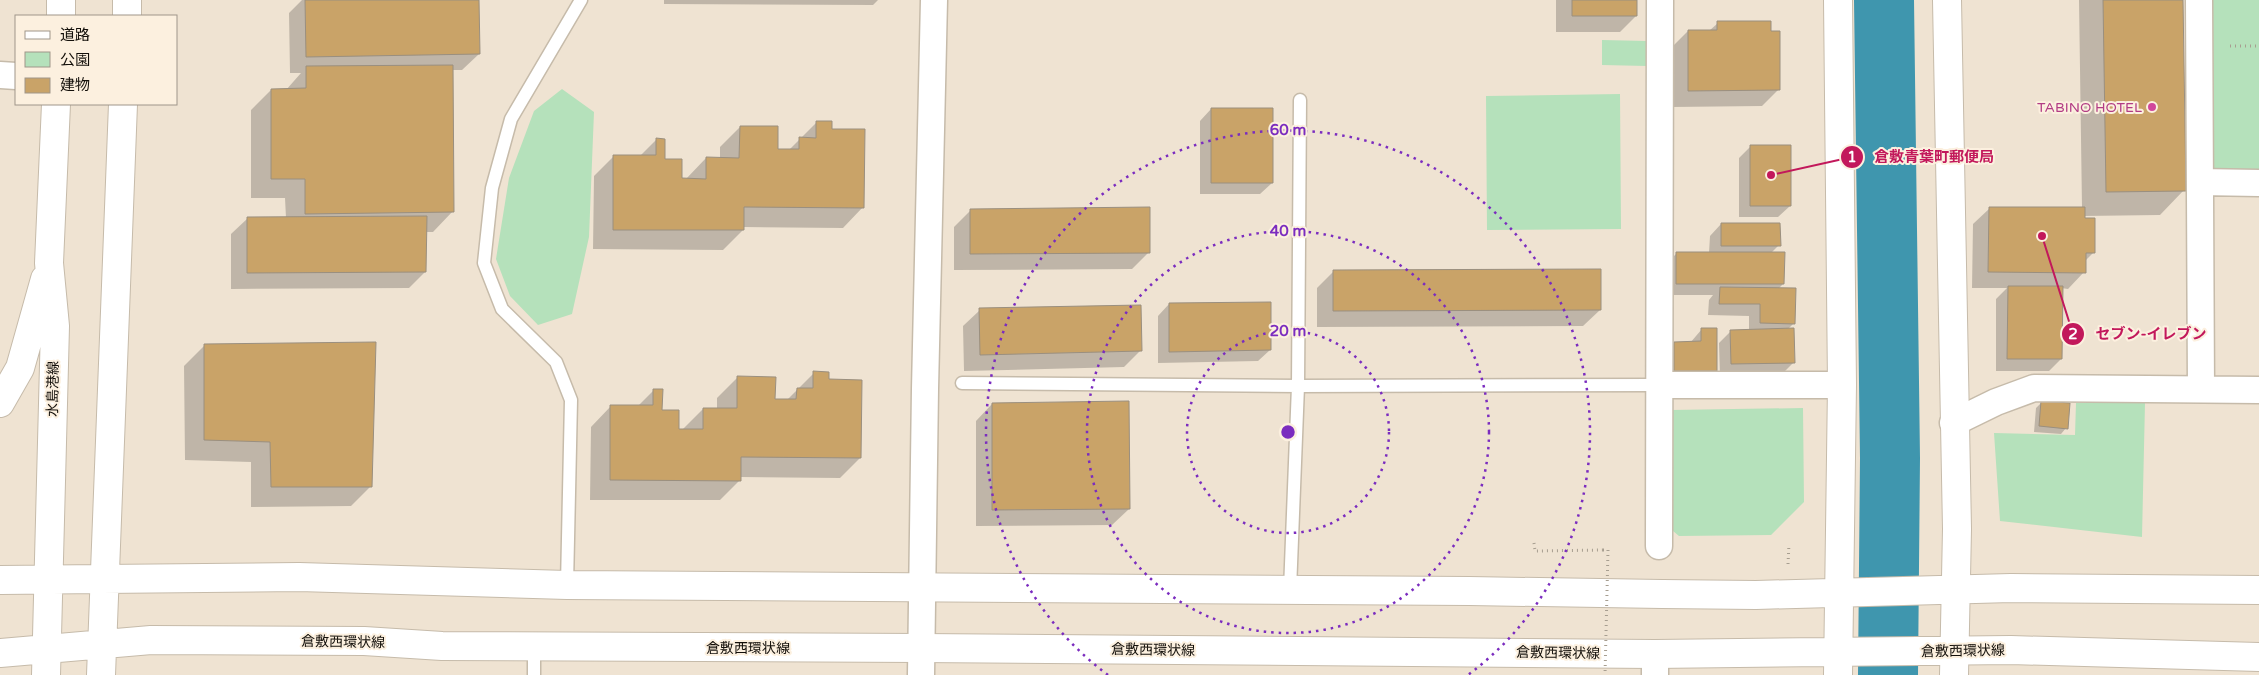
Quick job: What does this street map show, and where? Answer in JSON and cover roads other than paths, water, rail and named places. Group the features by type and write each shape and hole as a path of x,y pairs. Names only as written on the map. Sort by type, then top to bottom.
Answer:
{"main road":[{"path":"61,0 61,15"},
{"path":"126,15 127,0"},
{"path":"1838,0 1842,386 1838,664"},
{"path":"1947,0 1957,529 1954,663"},
{"name":"水島港線","path":"46,662 55,326 49,263 56,105"},
{"path":"101,675 123,105"},
{"path":"3,392 20,368 49,263"},
{"path":"0,580 300,577 567,585 1662,594 1956,590 2259,590"},
{"name":"倉敷西環状線","path":"0,653 46,662 102,644 151,640 325,641 442,646 534,647 920,648 1655,665 1838,664 1875,652 1921,651 1954,663 2011,650 2259,657"}],"street":[{"path":"921,675 921,587 934,0"},
{"path":"1659,546 1660,0"},
{"path":"2199,0 2201,389"},
{"path":"0,75 15,76"},
{"path":"2200,182 2259,183"},
{"path":"1658,385 1842,386"},
{"path":"1954,423 1996,402 2034,388 2259,390"}],"lane":[{"path":"567,585 571,400 556,362 502,309 484,263 492,188 511,119 581,0"},
{"path":"1290,590 1298,386 1300,100"},
{"path":"962,383 1298,386 1658,385"},
{"path":"534,647 534,675"}],"waterway":[{"path":"1884,0 1890,458 1888,675"},
{"path":"1904,0 1912,675"}],"place":[{"name":"TABINO HOTEL","path":"2152,107"},
{"name":"倉敷青葉町郵便局","path":"1771,175"},
{"name":"セブン-イレブン","path":"2042,236"}]}
